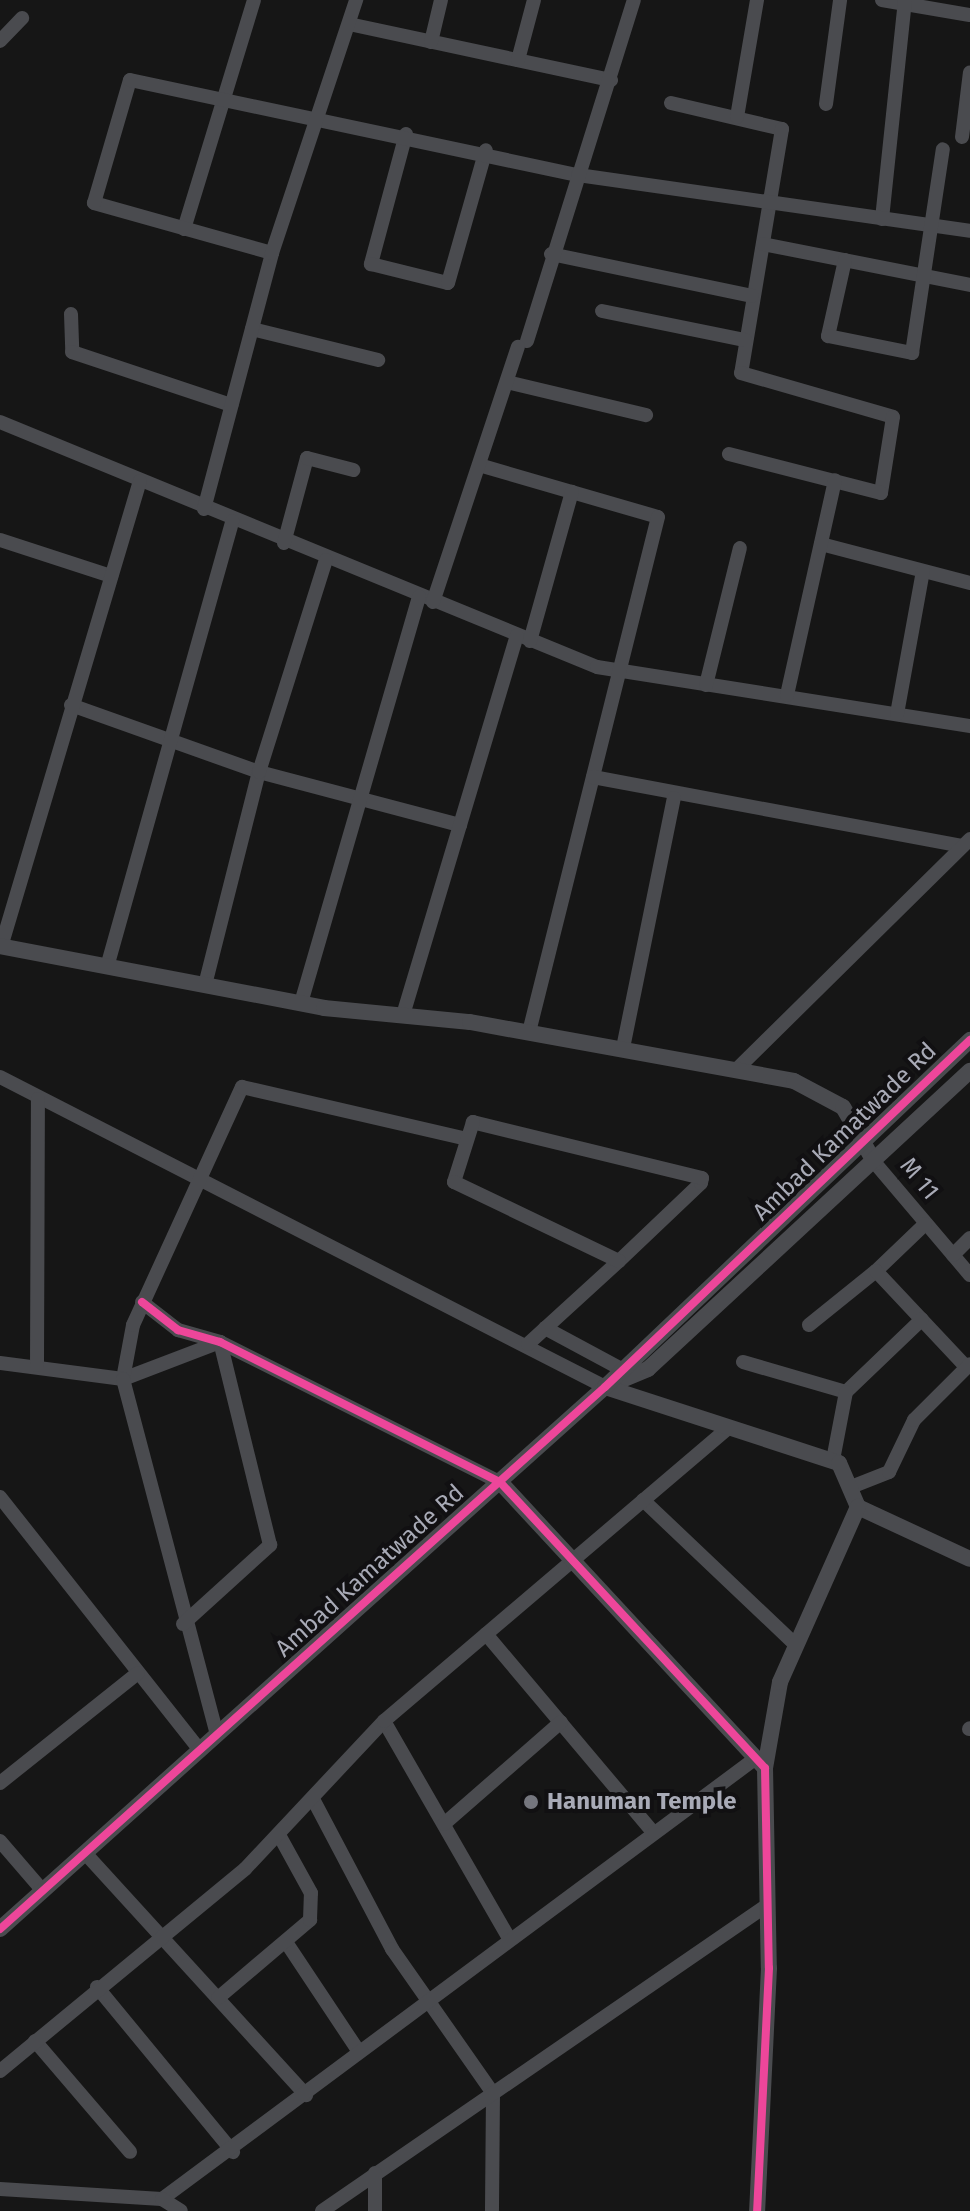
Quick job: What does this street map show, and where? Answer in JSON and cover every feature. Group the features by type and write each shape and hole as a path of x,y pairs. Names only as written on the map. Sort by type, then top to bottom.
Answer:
{"street":[{"path":"184,229 254,0"},
{"path":"204,509 272,253 356,0"},
{"path":"431,42 441,0"},
{"path":"518,60 534,0"},
{"path":"301,1003 362,797 426,599 523,344 611,80 634,0"},
{"path":"737,117 757,0"},
{"path":"826,104 840,0"},
{"path":"882,0 969,10"},
{"path":"882,219 905,2"},
{"path":"0,41 22,18"},
{"path":"349,24 611,80"},
{"path":"962,137 970,72"},
{"path":"272,253 94,203 130,80 486,150 578,175 970,231"},
{"path":"671,103 782,129 741,373 893,417 881,493 729,454"},
{"path":"406,134 371,264 448,283 486,150"},
{"path":"845,260 828,336 912,353 929,276 943,149"},
{"path":"763,244 970,285"},
{"path":"551,254 752,296"},
{"path":"602,311 745,340"},
{"path":"71,314 72,352 231,405"},
{"path":"252,329 378,360"},
{"path":"507,382 646,415"},
{"path":"0,422 326,560 524,638 620,671 970,726"},
{"path":"284,543 307,458 353,470"},
{"path":"479,465 658,517 529,1032"},
{"path":"787,695 835,480"},
{"path":"1,946 140,481"},
{"path":"403,1015 460,825 572,492"},
{"path":"107,967 166,736 232,521"},
{"path":"0,540 111,576"},
{"path":"821,544 970,583"},
{"path":"706,685 740,548"},
{"path":"205,985 259,772 326,560"},
{"path":"897,714 923,571"},
{"path":"71,705 166,736 259,772 460,825"},
{"path":"593,777 674,798 966,842"},
{"path":"623,1048 674,798"},
{"path":"736,1070 966,842"},
{"name":"M 11","path":"1,946 301,1003 529,1032 794,1081 843,1107 863,1148 970,1275"},
{"name":"Ambad Kamatwade Rd","path":"0,1929 605,1387 863,1148 970,1040"},
{"name":"Ambad Kamatwade Rd","path":"605,1387 648,1369 875,1163 970,1071"},
{"path":"0,1077 38,1099 199,1176 528,1344 605,1387 833,1460 847,1470 858,1507 795,1644 775,1701 760,1763 766,1906 757,2211"},
{"path":"217,1734 183,1624 123,1379 142,1302 242,1087 467,1139"},
{"path":"37,1365 38,1099"},
{"path":"528,1344 619,1261 702,1178 473,1122 454,1182 619,1261"},
{"path":"809,1325 876,1271 925,1224"},
{"path":"953,1255 970,1238"},
{"path":"851,1487 889,1472 914,1420 968,1366 876,1271"},
{"path":"142,1302 164,1323 220,1342 500,1482 760,1763"},
{"path":"833,1460 846,1392 922,1319"},
{"path":"545,1328 621,1369"},
{"path":"0,1363 37,1365 123,1379 220,1342"},
{"path":"183,1624 270,1545 220,1342"},
{"path":"743,1362 846,1392"},
{"path":"0,2071 97,1987 164,1939 279,1835 384,1721 729,1427"},
{"path":"0,1497 200,1750"},
{"path":"643,1500 795,1644"},
{"path":"858,1507 970,1559"},
{"path":"486,1634 653,1832"},
{"path":"0,1783 138,1673"},
{"path":"384,1721 508,1937"},
{"path":"444,1824 561,1722"},
{"path":"162,2199 233,2152 425,1997 653,1832 760,1763"},
{"path":"313,1799 392,1949 493,2093 492,2211"},
{"path":"218,1998 310,1920 312,1904 279,1835"},
{"path":"0,1841 43,1891"},
{"path":"85,1853 306,2095"},
{"path":"322,2211 766,1906"},
{"path":"286,1942 359,2052"},
{"path":"97,1987 233,2152"},
{"path":"35,2041 130,2152"},
{"path":"375,2173 375,2211"},
{"path":"0,2189 162,2199 181,2211"}],"cycle path":[{"path":"0,1929 605,1387 970,1040"},
{"path":"142,1302 178,1330 220,1342 500,1482 765,1768 769,1968 757,2211"}],"place":[{"name":"Hanuman Temple","path":"531,1802"}]}
